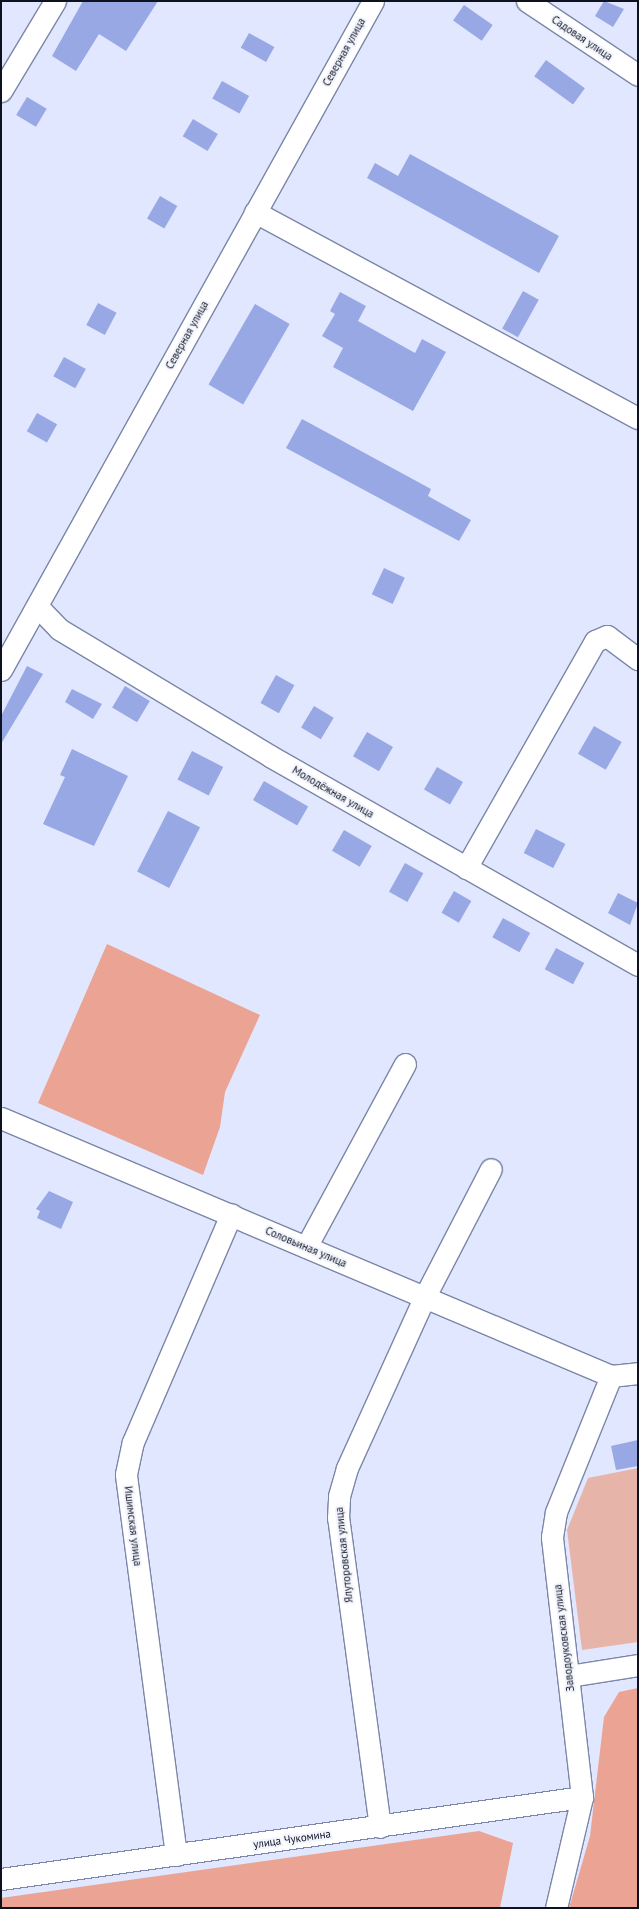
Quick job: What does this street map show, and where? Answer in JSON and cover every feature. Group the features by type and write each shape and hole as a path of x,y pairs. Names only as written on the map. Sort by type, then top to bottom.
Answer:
{"street":[{"path":"1,91 55,1"},
{"name":"Северная улица","path":"1,670 373,1"},
{"name":"Садовая улица","path":"527,1 638,75"},
{"path":"255,212 638,418"},
{"name":"Молодёжная улица","path":"36,606 59,630 466,868 638,965"},
{"path":"466,868 595,641 607,636 638,659"},
{"path":"306,1247 405,1064"},
{"name":"Соловьиная улица","path":"2,1122 231,1214 424,1298 611,1376"},
{"name":"Ялуторовская улица","path":"380,1827 338,1518 338,1496 347,1468 424,1298 491,1169"},
{"name":"Ишимская улица","path":"176,1855 126,1474 133,1442 231,1214"},
{"path":"611,1376 638,1373"},
{"name":"Заводоуковская улица","path":"556,1908 582,1797 552,1537 556,1512 611,1376"},
{"path":"569,1676 638,1665"},
{"name":"улица Чукомина","path":"1,1879 380,1827 582,1797"}],"shaded area":[{"path":"107,944 260,1015 225,1092 220,1127 203,1175 38,1103"},
{"path":"638,1468 638,1642 582,1650 567,1530 588,1478"},
{"path":"638,1688 638,1908 569,1908 590,1836 604,1717 619,1692"},
{"path":"479,1831 513,1843 500,1908 1,1908 1,1898"}],"building":[{"path":"83,1 158,1 126,51 99,34 76,71 52,56"},
{"path":"604,1 624,9 613,27 595,16"},
{"path":"464,5 493,25 482,41 453,21"},
{"path":"249,33 274,47 266,62 241,48"},
{"path":"546,60 585,88 573,104 534,76"},
{"path":"222,81 249,96 239,114 212,98"},
{"path":"27,97 47,109 36,127 16,115"},
{"path":"193,119 218,134 208,151 183,136"},
{"path":"410,154 559,236 539,273 367,178 375,163 398,176"},
{"path":"160,196 177,206 164,229 147,219"},
{"path":"523,291 539,300 518,337 502,329"},
{"path":"340,292 366,306 358,321 415,353 422,339 446,352 413,411 333,367 343,348 322,336 335,314 330,311"},
{"path":"98,303 117,313 105,335 86,325"},
{"path":"255,304 290,324 243,405 208,385"},
{"path":"64,357 86,369 75,388 53,376"},
{"path":"37,413 57,424 47,443 27,431"},
{"path":"302,419 431,489 428,496 471,520 459,541 286,448"},
{"path":"384,568 405,578 393,604 372,594"},
{"path":"27,666 43,674 1,744 1,716"},
{"path":"276,675 294,685 279,713 260,703"},
{"path":"125,686 150,701 137,722 112,707"},
{"path":"72,689 102,704 93,719 65,702"},
{"path":"314,706 334,718 321,739 301,727"},
{"path":"594,726 622,742 606,770 578,754"},
{"path":"367,732 393,747 379,771 353,756"},
{"path":"72,749 128,776 94,846 43,824 65,777 60,775"},
{"path":"192,751 223,767 209,795 177,780"},
{"path":"437,767 463,782 450,805 424,790"},
{"path":"264,781 308,806 297,826 253,800"},
{"path":"168,811 200,827 169,888 137,872"},
{"path":"536,829 565,844 553,868 524,853"},
{"path":"344,830 372,846 360,867 332,851"},
{"path":"405,863 423,873 407,902 389,892"},
{"path":"454,891 471,901 459,923 442,913"},
{"path":"618,893 638,903 630,925 608,913"},
{"path":"503,918 530,933 519,952 492,937"},
{"path":"556,948 584,963 573,984 545,969"},
{"path":"49,1191 73,1202 61,1229 37,1218 40,1211 36,1209"},
{"path":"638,1440 638,1466 616,1470 611,1446"}]}
